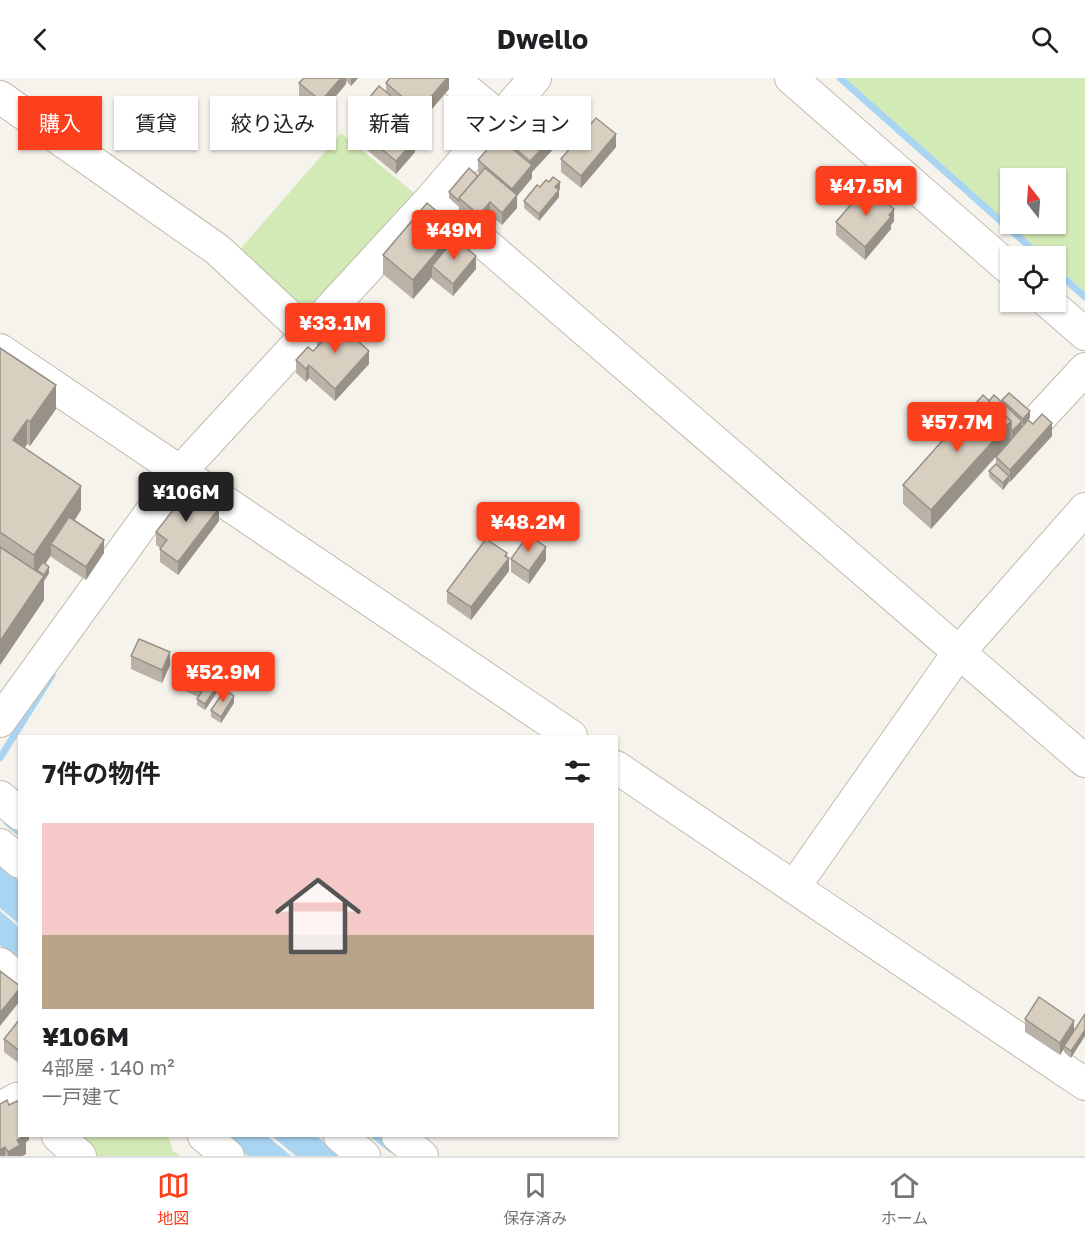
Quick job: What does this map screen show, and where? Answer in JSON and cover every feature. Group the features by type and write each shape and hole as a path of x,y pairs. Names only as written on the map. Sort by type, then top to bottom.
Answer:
{"street":[{"path":"452,78 474,96"},
{"path":"519,96 535,78"},
{"path":"791,78 1000,260"},
{"path":"0,97 218,250 308,334"},
{"path":"0,721 180,472 432,198 473,150"},
{"path":"432,198 1085,760"},
{"path":"1060,312 1085,334"},
{"path":"0,350 570,735"},
{"path":"1036,422 1085,369"},
{"path":"794,887 959,652 1085,509"},
{"path":"618,768 1085,1084"},
{"path":"0,797 18,812"},
{"path":"0,845 18,860"},
{"path":"0,964 18,979"},
{"path":"0,1108 18,1100"},
{"path":"59,1137 80,1156"},
{"path":"205,1137 228,1156"},
{"path":"341,1137 364,1156"},
{"path":"399,1137 422,1156"}],"green space":[{"path":"845,78 1085,78 1085,292 1066,275 1066,246 1034,246 1020,234 1066,234 1066,168 1000,168 1000,216"},
{"path":"341,133 348,139 348,150 362,150 419,197 301,317 236,254 326,150 336,150 336,139"},
{"path":"71,1137 168,1137 173,1151 181,1156 93,1156"}],"water":[{"path":"0,864 18,880 18,923 0,908"},
{"path":"0,911 18,926 18,961 0,945"},
{"path":"225,1137 268,1137 291,1156 248,1156"},
{"path":"273,1137 318,1137 341,1156 296,1156"}],"building":[{"path":"304,78 341,78 325,96 315,96 299,83"},
{"path":"390,78 447,78 432,96 401,96 386,83"},
{"path":"379,86 391,96 371,96"},
{"path":"596,118 616,134 581,176 561,159 569,150 591,150 591,124"},
{"path":"383,150 406,150 396,161"},
{"path":"487,150 514,150 532,165 512,189 478,160"},
{"path":"517,150 541,150 530,161"},
{"path":"469,168 478,176 459,198 459,201 449,192"},
{"path":"485,168 517,195 502,213 490,202 479,215 459,198"},
{"path":"553,177 560,182 555,187 559,190 539,214 524,201 537,185 540,187 546,180 549,182"},
{"path":"867,186 894,209 889,215 891,217 865,247 836,222"},
{"path":"427,203 457,228 413,280 383,255"},
{"path":"455,238 476,256 453,284 432,266"},
{"path":"334,319 348,332 352,328 363,338 359,342 369,351 335,389 309,365 306,369 296,360 308,347 313,351 322,342 317,337"},
{"path":"0,348 56,385 30,422 27,420 13,440 81,486 34,555 0,532"},
{"path":"1009,393 1030,411 1023,419 1002,400"},
{"path":"983,395 1011,421 931,510 903,485"},
{"path":"994,395 1022,421 1012,431 1011,421 989,401"},
{"path":"1042,414 1052,423 1010,470 996,457 1028,420 1033,424"},
{"path":"996,464 1009,476 1003,483 989,471"},
{"path":"191,487 219,508 178,562 160,549 167,540 156,532"},
{"path":"69,517 104,540 86,567 51,544"},
{"path":"528,535 546,547 529,571 511,559"},
{"path":"486,539 507,553 505,556 509,558 471,607 447,591"},
{"path":"0,547 44,576 0,641"},
{"path":"43,562 49,567 44,575 37,570"},
{"path":"139,639 170,652 162,670 131,656"},
{"path":"180,673 204,683 200,691 177,681"},
{"path":"210,679 218,684 205,704 197,699"},
{"path":"225,690 234,696 221,717 211,710"},
{"path":"0,971 18,984 18,990 0,1013"},
{"path":"1039,997 1074,1021 1060,1043 1025,1019"},
{"path":"1085,1014 1085,1030 1071,1051 1064,1046"},
{"path":"18,1022 18,1050 4,1039"},
{"path":"7,1100 9,1105 18,1102 18,1137 23,1137 17,1140 20,1145 8,1152 5,1147 0,1150 0,1104"}],"waterway":[{"path":"840,78 1029,246"},
{"path":"1066,280 1085,297"},
{"path":"0,758 52,675"},
{"path":"7,822 18,831"},
{"path":"376,1137 391,1149"}]}
